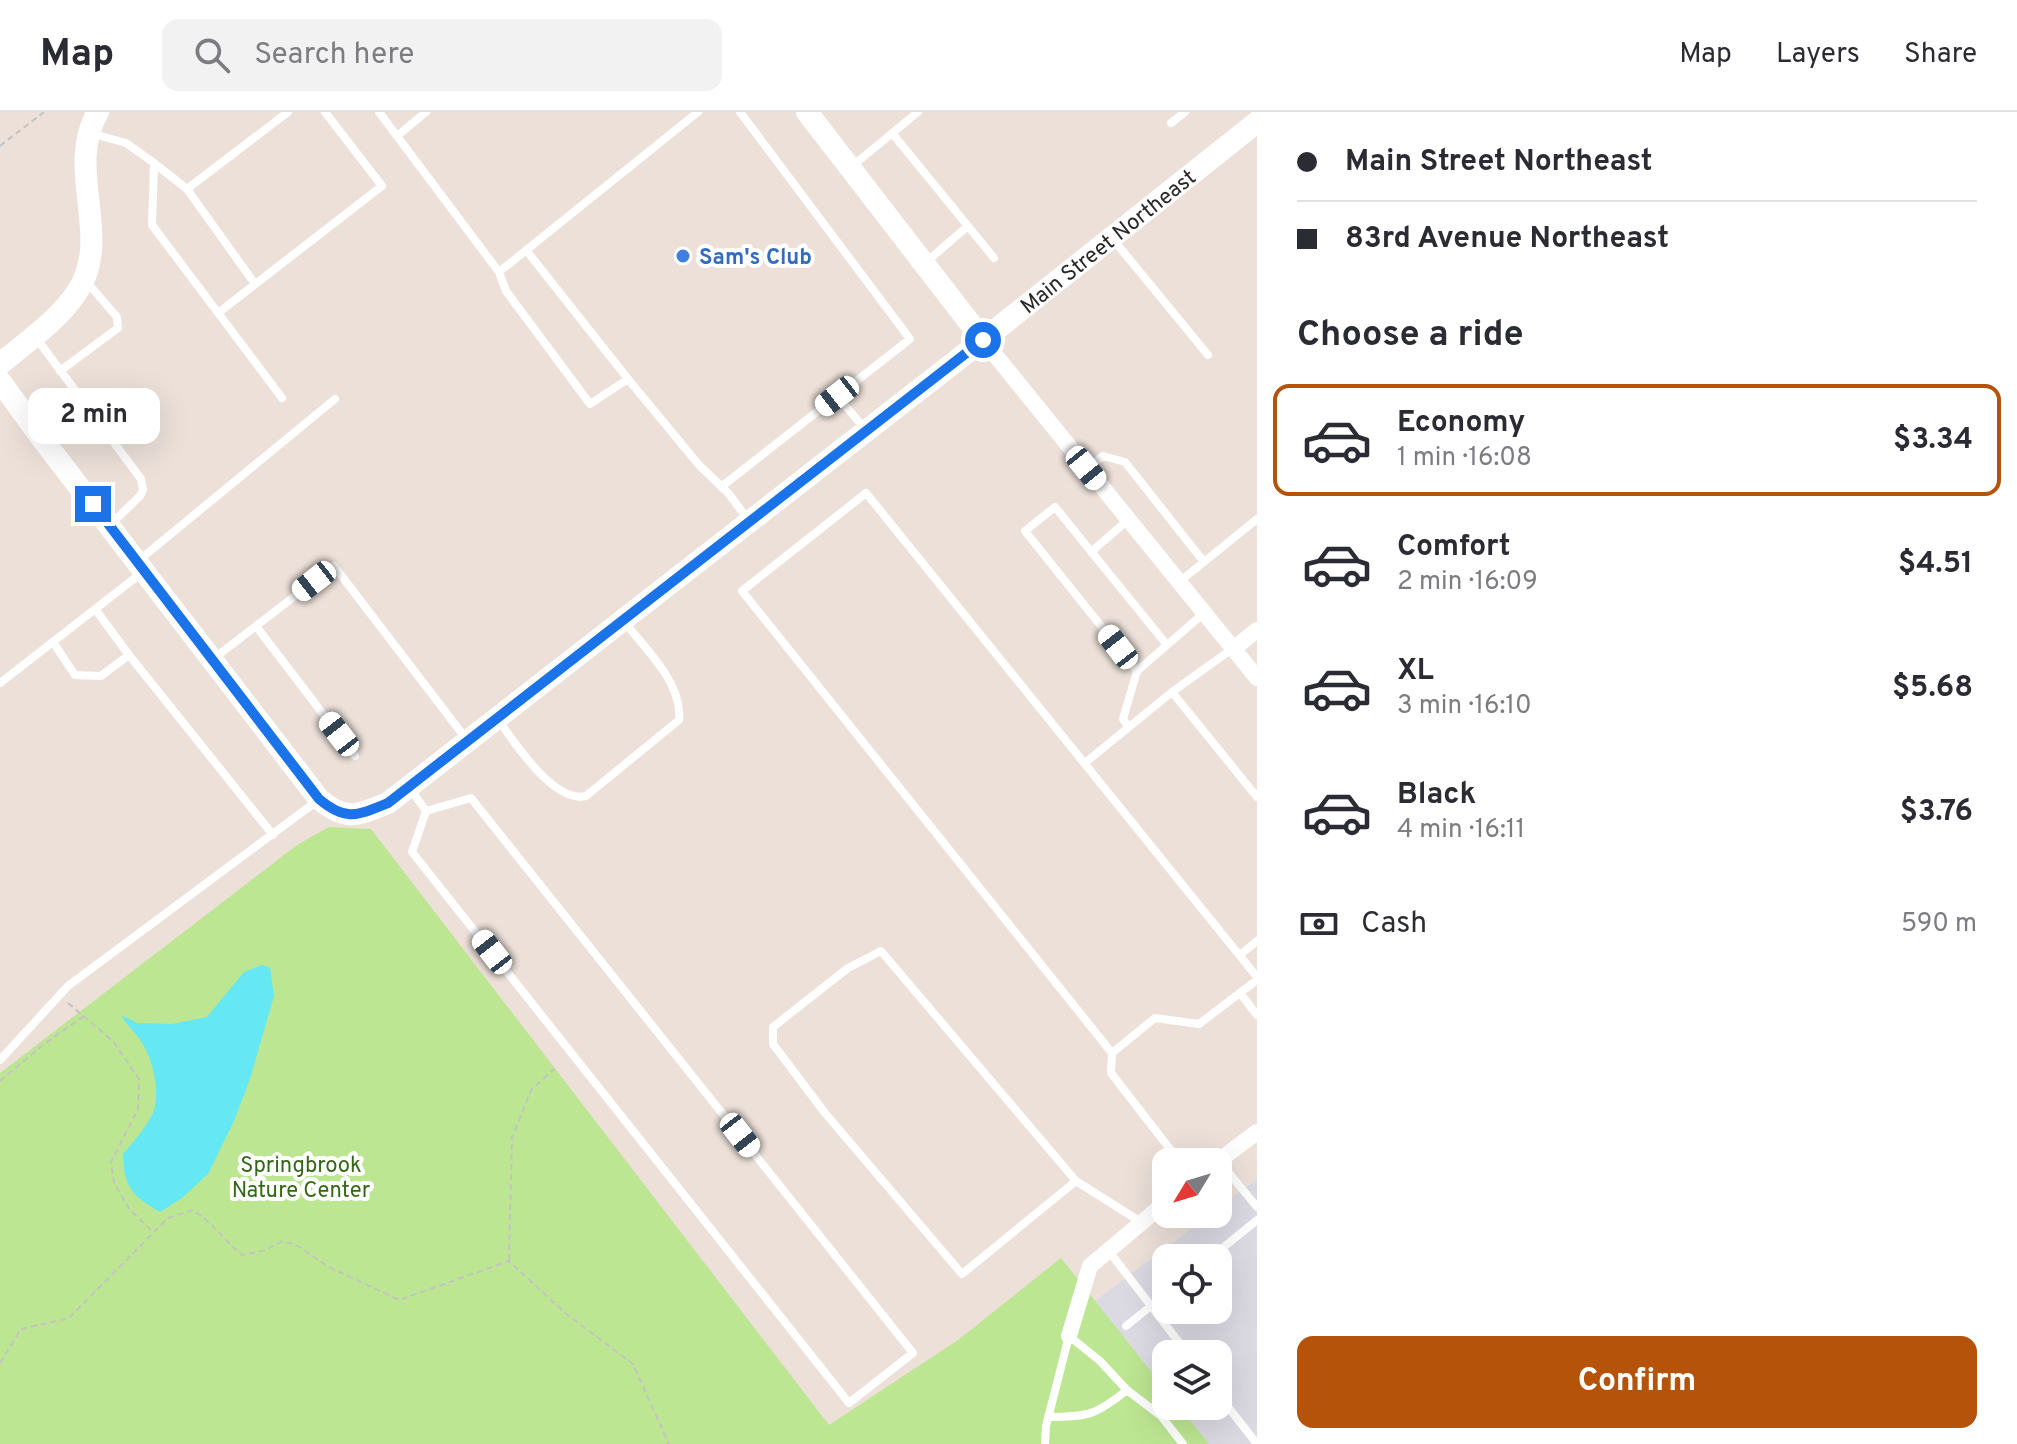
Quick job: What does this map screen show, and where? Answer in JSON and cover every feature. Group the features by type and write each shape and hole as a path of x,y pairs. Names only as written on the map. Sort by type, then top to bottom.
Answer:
{"street":[{"path":"807,112 983,340 1257,678"},
{"path":"0,364 65,307 84,279 91,255 93,230 85,179 94,122"},
{"name":"Main Street Northeast","path":"319,799 334,811 349,816 388,803 983,340 1257,122"},
{"path":"0,381 319,799"},
{"path":"1233,649 1257,630"},
{"path":"1232,1151 1257,1132"},
{"path":"1069,1336 1090,1266 1152,1213"}],"lane":[{"path":"187,189 288,112"},
{"path":"218,313 382,186 325,112"},
{"path":"379,112 499,272 506,291 590,404 628,379"},
{"path":"397,136 425,112"},
{"path":"499,272 698,112"},
{"path":"721,487 910,339 740,112"},
{"path":"850,168 918,112"},
{"path":"1171,123 1185,112"},
{"path":"94,122 187,189 255,284"},
{"path":"892,133 994,258"},
{"path":"154,163 152,225 282,398"},
{"path":"924,264 968,226"},
{"path":"1112,237 1208,355"},
{"path":"526,250 628,379 749,521"},
{"path":"60,371 118,328 117,317 84,279"},
{"path":"34,335 141,479 143,490 140,496 109,526"},
{"path":"837,396 866,430"},
{"path":"0,683 95,609 335,399"},
{"path":"1086,468 1103,456 1125,462 1204,562"},
{"path":"1112,1053 1155,1018 1199,1024 1257,978 1086,762 866,493 742,591 1112,1053 1111,1073 1169,1148"},
{"path":"1137,671 1025,531 1055,507 1167,645"},
{"path":"1091,552 1128,520"},
{"path":"1178,582 1256,523"},
{"path":"213,659 334,566 467,741"},
{"path":"95,609 273,835"},
{"path":"1128,726 1123,719 1137,671 1204,613"},
{"path":"496,718 523,753 559,791 575,798 586,796 679,720 675,693 651,654 622,619"},
{"path":"256,626 355,756"},
{"path":"53,642 75,675 101,676 129,655"},
{"path":"1086,762 1172,692 1233,649"},
{"path":"1172,692 1257,797"},
{"path":"409,787 426,811"},
{"path":"471,798 913,1353 849,1403 412,852 426,811 471,798"},
{"path":"0,1060 59,995 319,799"},
{"path":"1240,955 1257,941"},
{"path":"1076,1181 962,1274 825,1113 773,1044 773,1027 848,968 881,951 1076,1181 1141,1222"},
{"path":"1240,993 1257,1015"},
{"path":"1232,1178 1257,1207"},
{"path":"1227,1244 1257,1220"},
{"path":"1108,1250 1177,1340"},
{"path":"1126,1326 1151,1306"},
{"path":"1045,1444 1048,1417 1069,1336 1100,1361 1127,1390 1161,1416 1183,1444"},
{"path":"1048,1417 1089,1415 1106,1407 1127,1390"},
{"path":"1232,1412 1257,1444"}],"path":[{"path":"0,146 44,112"},
{"path":"59,995 113,1041 139,1079 138,1109 111,1162 114,1183 130,1210 153,1232"},
{"path":"0,1081 84,1016"},
{"path":"554,1069 531,1090 512,1138 509,1261 564,1312 633,1364 669,1444"},
{"path":"0,1363 21,1329 69,1318 168,1218 193,1210 208,1219 223,1239 242,1255 263,1251 283,1241 399,1300 509,1261"}],"shaded area":[{"path":"1257,1179 1257,1444 1209,1444 1190,1420 1232,1420 1232,1340 1152,1340 1152,1372 1095,1301 1152,1258 1152,1324 1232,1324 1232,1244 1171,1244 1192,1228 1232,1228 1232,1198"}],"green space":[{"name":"Springbrook Nature Center","path":"329,827 371,829 829,1425 958,1340 1061,1258 1152,1372 1152,1420 1190,1420 1209,1444 0,1444 0,1073 297,845"}],"water":[{"path":"262,965 270,968 274,996 250,1079 234,1121 208,1174 182,1198 160,1212 136,1195 125,1175 123,1154 150,1119 156,1096 149,1056 121,1015 137,1023 172,1024 207,1017 244,972"}],"place":[{"name":"Sam's Club","path":"683,256"}],"route":[{"path":"93,504 319,799 334,811 349,816 388,803 983,340"}]}
